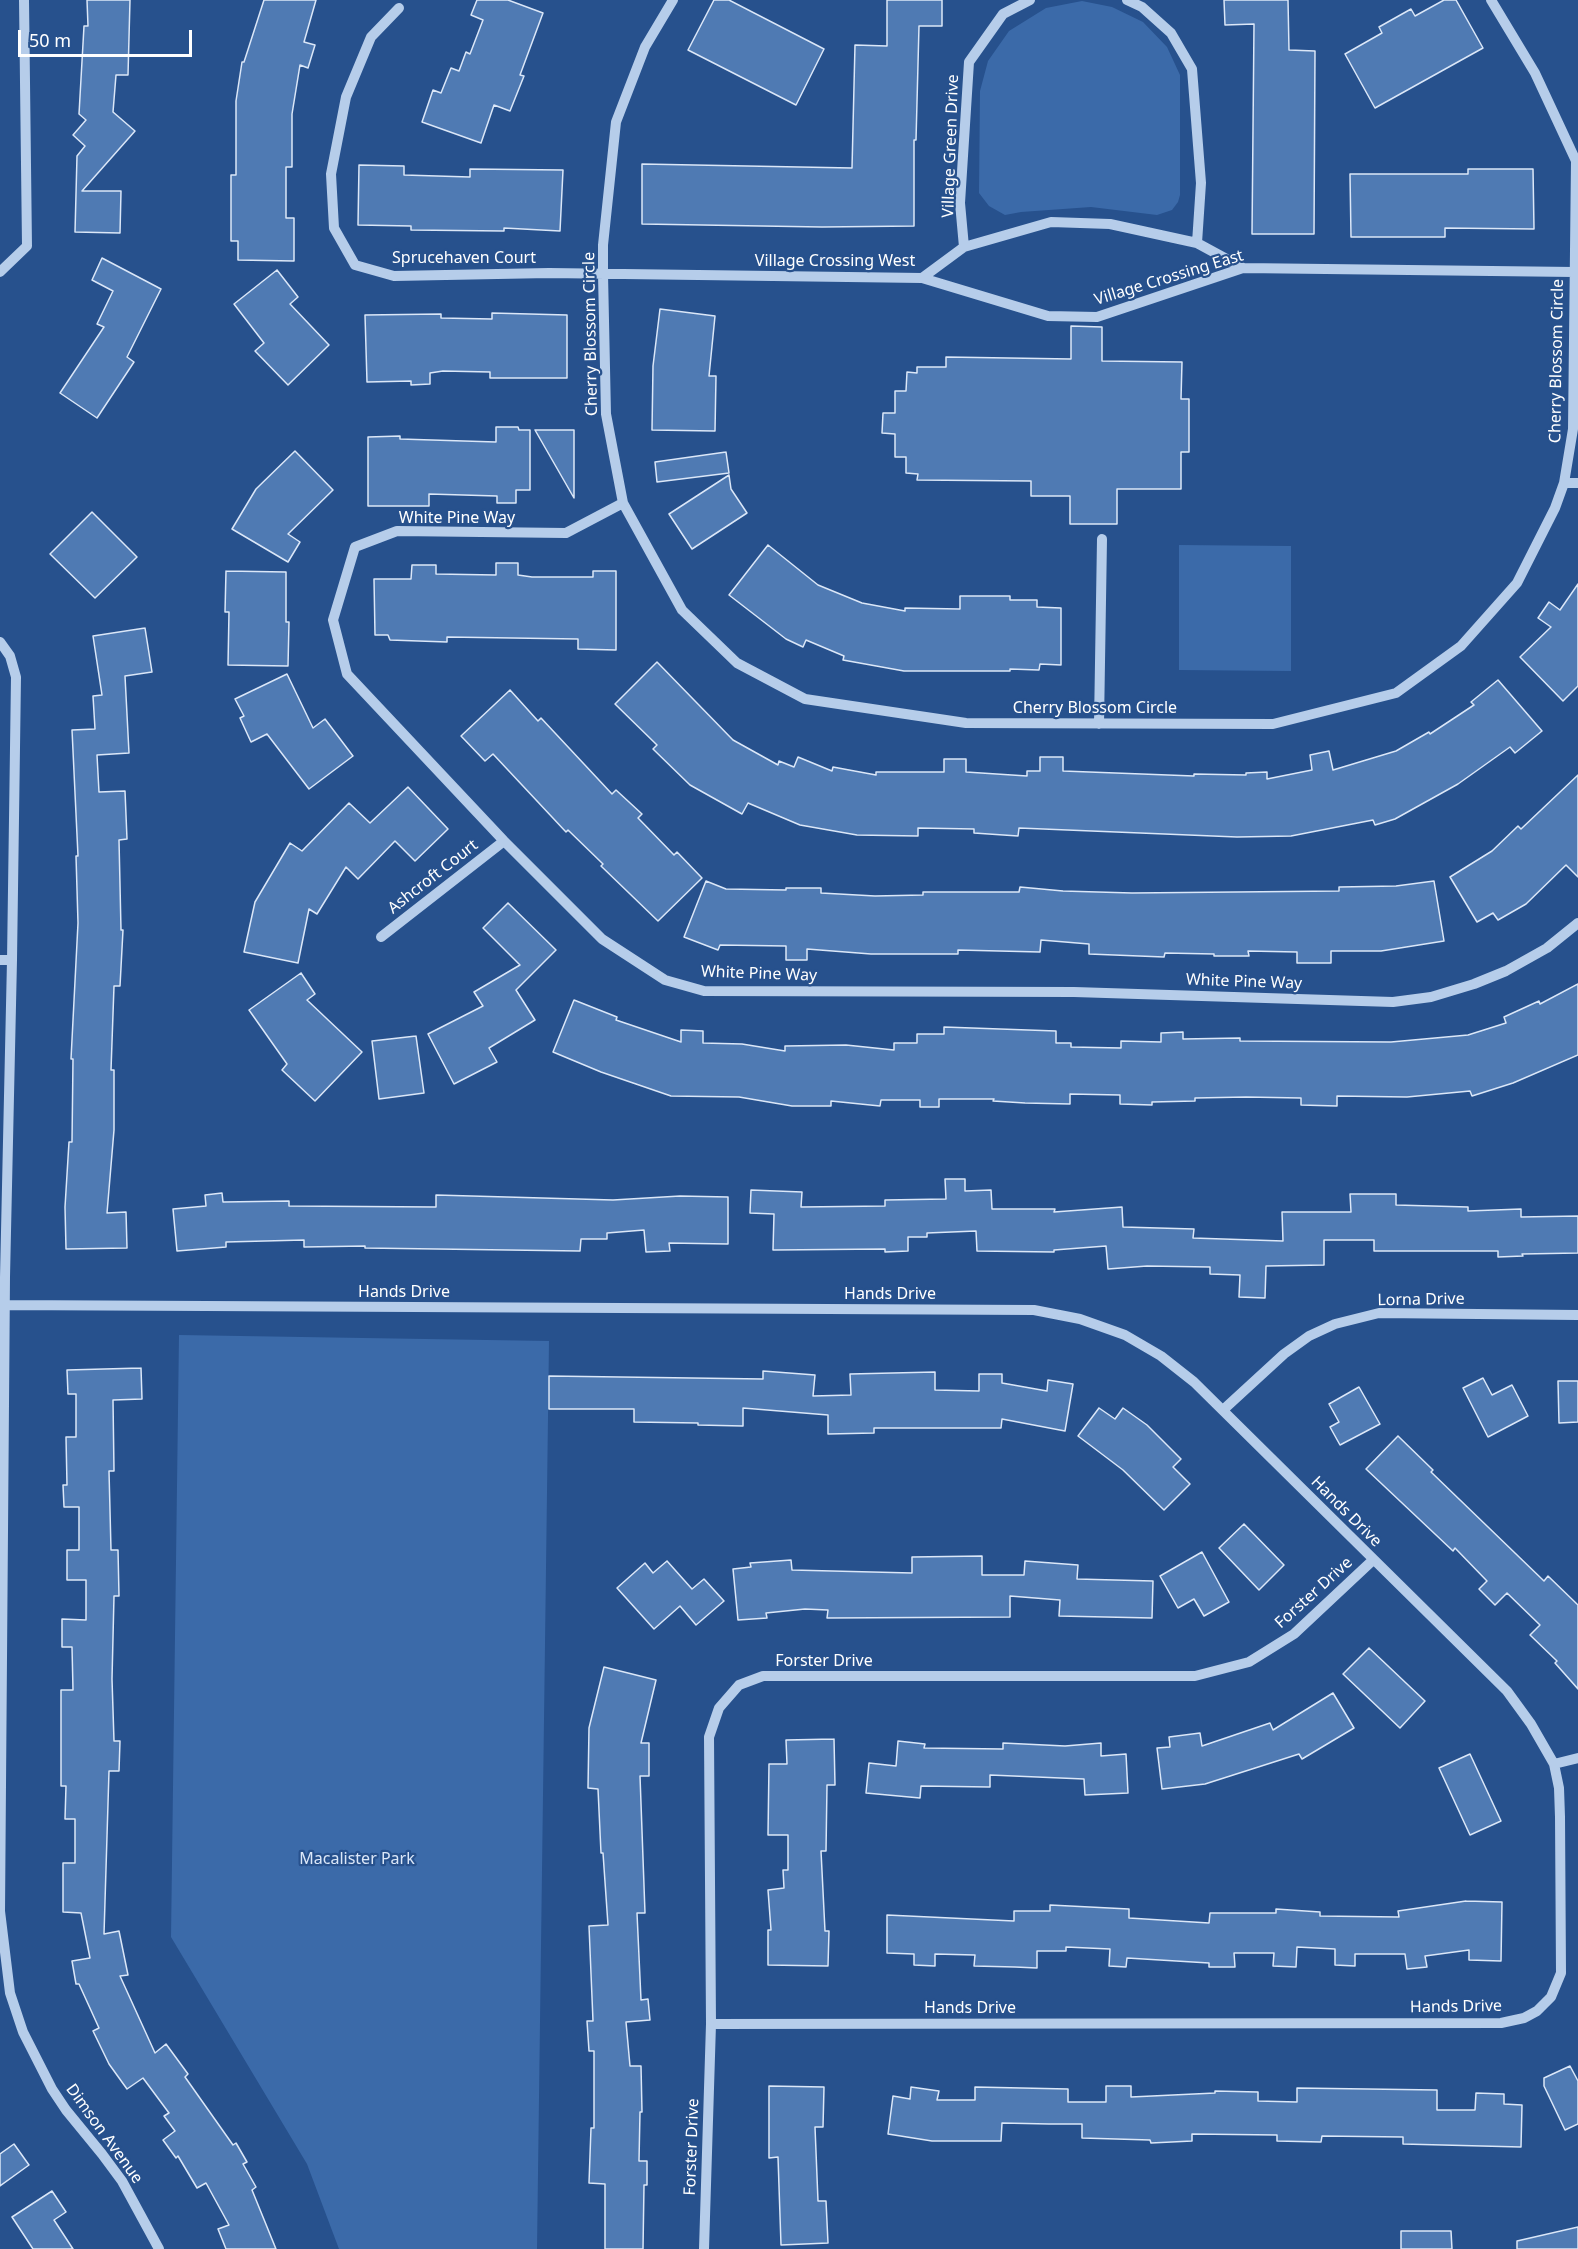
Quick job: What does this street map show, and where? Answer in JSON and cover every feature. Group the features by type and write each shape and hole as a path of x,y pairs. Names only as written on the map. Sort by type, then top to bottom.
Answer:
{"street":[{"path":"0,272 27,246 24,0"},
{"name":"Cherry Blossom Circle","path":"673,0 645,47 616,122 603,245 603,274 606,414 623,503 682,610 737,663 805,699 966,723 1099,724 1273,724 1396,693 1461,646 1517,584 1555,508 1564,483 1575,429 1574,272 1577,161 1535,73 1491,0"},
{"name":"Village Green Drive","path":"964,247 960,203 969,62 1003,14 1030,0"},
{"path":"1127,0 1142,7 1171,33 1192,69 1201,183 1197,243 1243,268"},
{"name":"Sprucehaven Court","path":"399,8 371,37 346,97 331,174 334,228 355,265 394,276 603,274"},
{"name":"Village Crossing West","path":"603,274 922,278 964,247 1051,222 1110,224 1197,243"},
{"name":"Village Crossing East","path":"922,278 1048,316 1097,317 1243,268 1574,272"},
{"path":"1564,483 1578,483"},
{"name":"White Pine Way","path":"623,503 566,533 397,531 355,547 333,620 347,674 504,841 602,939 665,980 704,991 1074,992 1393,1002 1431,997 1474,984 1506,971 1547,948 1578,923"},
{"path":"1099,724 1102,539"},
{"name":"Dimson Avenue","path":"0,642 10,656 16,677 12,960 2,1305 0,1911 5,1994 52,2089 122,2181 159,2249"},
{"name":"Ashcroft Court","path":"381,937 504,841"},
{"path":"0,960 12,960"},
{"name":"Hands Drive","path":"2,1305 1034,1310 1080,1318 1125,1335 1161,1356 1194,1382 1507,1691 1554,1764 1559,1788 1560,1817 1561,1973 1551,1996 1537,2012 1524,2018 1502,2023 711,2024"},
{"name":"Lorna Drive","path":"1223,1410 1284,1354 1310,1336 1354,1318 1380,1314 1578,1315"},
{"name":"Forster Drive","path":"704,2249 711,2024 709,1737 719,1708 739,1685 763,1676 1195,1676 1249,1662 1294,1634 1373,1560"},
{"path":"1554,1764 1578,1758"}],"green space":[{"path":"1082,1 1112,7 1143,22 1167,47 1180,75 1180,195 1172,210 1157,215 1091,207 1005,215 989,206 979,193 980,91 988,61 1009,31 1046,8"},
{"path":"1179,545 1291,546 1291,671 1179,670"},
{"name":"Macalister Park","path":"179,1335 549,1341 537,2249 339,2249 307,2164 171,1937"}],"building":[{"path":"87,0 130,0 128,75 116,75 113,112 135,131 82,191 121,191 120,233 75,232 77,156 85,146 73,135 86,120 79,114 84,26 88,26"},
{"path":"264,0 316,0 304,42 315,45 308,68 300,65 292,114 292,167 286,167 286,218 294,218 294,261 238,260 238,241 231,241 231,175 236,175 236,101 242,62 244,62"},
{"path":"477,0 508,0 543,13 520,75 524,76 510,111 494,105 481,143 422,122 433,90 441,93 451,68 459,71 466,52 470,54 483,20 471,15"},
{"path":"714,0 729,0 824,49 796,105 688,50"},
{"path":"887,0 942,0 942,26 919,26 916,140 914,140 914,226 642,224 642,164 852,168 855,45 887,46"},
{"path":"1224,0 1288,0 1289,50 1315,51 1314,234 1252,234 1254,24 1225,25"},
{"path":"1444,0 1456,0 1483,48 1375,108 1345,54 1382,33 1379,27 1411,9 1415,16"},
{"path":"359,165 404,166 404,175 470,177 470,169 563,170 560,231 504,228 504,231 411,230 411,226 358,225"},
{"path":"1468,169 1533,169 1534,229 1445,228 1445,237 1351,237 1350,174 1468,174"},
{"path":"102,258 161,289 127,357 134,362 97,418 60,393 104,327 97,324 113,291 92,280"},
{"path":"277,270 298,297 290,304 329,345 288,385 255,351 264,343 234,304"},
{"path":"660,309 715,316 709,376 716,376 715,431 652,430 653,366"},
{"path":"492,313 567,315 567,378 490,378 490,372 443,371 430,373 430,384 411,385 411,381 367,382 365,315 441,314 441,318 492,319"},
{"path":"1071,326 1102,327 1102,361 1182,362 1181,399 1189,399 1189,452 1181,452 1181,489 1117,489 1117,524 1070,524 1070,496 1031,496 1031,481 917,480 918,474 906,473 906,457 895,457 895,434 882,433 883,413 895,413 895,391 906,391 907,372 917,373 917,367 946,367 946,357 1071,359"},
{"path":"496,427 518,427 519,430 530,430 530,490 516,490 516,503 497,503 497,496 429,494 429,506 368,506 368,437 400,436 400,439 496,442"},
{"path":"535,430 574,430 574,498"},
{"path":"295,451 333,490 288,534 300,542 288,562 232,529 256,489"},
{"path":"726,452 729,473 657,482 655,462"},
{"path":"729,475 731,489 747,513 692,549 669,514"},
{"path":"92,512 137,557 95,598 50,554"},
{"path":"768,545 818,585 862,603 905,611 905,608 960,609 960,596 1010,596 1010,600 1037,600 1037,607 1061,608 1061,665 1040,664 1039,670 904,671 843,660 844,656 806,640 803,647 786,639 729,595"},
{"path":"496,563 518,563 518,575 532,577 593,577 593,571 616,571 616,650 578,649 578,639 447,637 447,642 390,640 388,635 375,635 374,579 411,579 412,565 436,565 436,574 496,575"},
{"path":"226,571 286,572 286,622 289,622 288,666 228,665 229,612 225,612"},
{"path":"1578,584 1578,686 1563,701 1520,657 1551,627 1538,618 1549,602 1560,610"},
{"path":"145,628 152,672 125,676 129,753 97,755 99,792 125,791 127,839 119,840 121,930 123,930 120,986 114,986 111,1070 114,1070 114,1130 107,1213 126,1212 127,1248 66,1249 65,1207 69,1142 72,1142 73,1059 71,1059 78,923 76,856 78,856 72,730 95,729 93,696 102,695 93,636"},
{"path":"657,662 733,740 778,765 779,761 794,767 798,757 832,771 833,767 876,775 876,772 944,772 944,759 966,759 966,772 1027,776 1027,771 1040,771 1040,757 1063,757 1063,771 1194,776 1194,774 1246,775 1246,773 1267,772 1267,779 1312,770 1310,755 1329,751 1333,770 1396,751 1429,732 1430,734 1474,705 1471,702 1498,680 1542,731 1515,753 1510,747 1458,784 1395,819 1375,825 1373,820 1291,836 1237,837 1019,828 1018,836 974,833 974,829 918,828 918,836 857,835 800,825 748,803 742,814 690,785 653,749 657,745 615,704"},
{"path":"287,674 313,728 325,719 353,756 309,789 267,734 251,742 240,718 244,716 235,699"},
{"path":"510,690 538,721 541,718 612,794 616,790 642,814 638,818 674,855 677,852 702,878 658,921 601,866 603,864 568,830 566,832 493,754 485,761 461,736"},
{"path":"1578,775 1578,877 1566,865 1526,904 1498,920 1493,913 1477,922 1450,877 1492,851 1518,826 1521,829"},
{"path":"408,787 448,829 415,861 395,841 358,879 346,867 317,914 309,909 298,963 244,952 255,902 290,843 302,851 349,803 370,823"},
{"path":"706,881 726,889 821,888 821,893 875,896 923,895 923,892 1019,892 1020,887 1132,893 1339,891 1339,887 1396,886 1434,881 1444,941 1381,951 1331,951 1331,963 1297,963 1297,952 1248,951 1249,956 1165,953 1164,957 1089,954 1089,944 1041,940 1040,952 958,950 958,954 871,954 807,949 807,960 786,960 786,946 720,945 718,950 684,937"},
{"path":"508,903 556,950 516,990 535,1020 489,1048 497,1062 454,1084 428,1034 483,1006 474,992 520,965 483,928"},
{"path":"301,973 315,994 307,1000 362,1052 315,1101 282,1070 287,1064 249,1010"},
{"path":"1578,984 1578,1055 1513,1083 1472,1096 1470,1091 1407,1097 1337,1096 1337,1106 1301,1105 1301,1098 1246,1097 1195,1098 1195,1101 1152,1102 1152,1105 1120,1104 1120,1095 1070,1094 1070,1104 993,1101 994,1099 939,1099 939,1107 920,1107 920,1100 881,1100 880,1106 831,1101 831,1106 792,1106 739,1097 671,1096 601,1072 553,1052 574,1000 617,1017 616,1020 681,1042 681,1030 703,1031 703,1043 742,1044 785,1051 785,1046 846,1045 894,1050 894,1043 917,1043 917,1034 944,1034 944,1027 1056,1031 1056,1043 1071,1043 1071,1047 1121,1048 1121,1041 1161,1042 1161,1033 1183,1032 1183,1039 1240,1038 1240,1041 1391,1042 1468,1035 1506,1023 1504,1017 1539,1001 1540,1004"},
{"path":"416,1036 424,1093 379,1099 372,1041"},
{"path":"945,1179 965,1179 965,1191 991,1190 992,1209 1055,1209 1054,1212 1122,1207 1123,1227 1194,1229 1193,1238 1283,1241 1282,1212 1351,1212 1350,1194 1396,1194 1396,1205 1468,1207 1468,1211 1521,1209 1521,1217 1578,1216 1578,1253 1498,1257 1498,1251 1374,1251 1374,1240 1324,1240 1324,1265 1266,1266 1265,1298 1239,1297 1240,1275 1210,1274 1210,1267 1147,1266 1108,1269 1106,1246 1054,1250 1054,1252 977,1251 976,1231 927,1233 927,1237 908,1237 908,1251 885,1252 885,1249 773,1250 774,1214 750,1213 751,1190 802,1192 801,1207 885,1206 885,1200 946,1199"},
{"path":"222,1193 223,1202 289,1201 289,1206 436,1207 436,1195 613,1200 680,1196 728,1197 728,1244 669,1243 670,1251 646,1252 644,1230 607,1233 607,1239 581,1239 580,1251 365,1248 365,1246 304,1247 304,1240 226,1242 226,1247 177,1251 173,1209 206,1206 205,1195"},
{"path":"141,1368 142,1399 113,1400 114,1471 109,1471 111,1550 118,1550 119,1596 114,1596 112,1679 114,1741 120,1741 119,1771 109,1771 104,1934 119,1931 128,1975 120,1976 155,2053 166,2044 188,2074 185,2077 233,2145 236,2143 247,2162 243,2164 256,2187 252,2190 276,2249 226,2249 218,2229 229,2225 206,2183 197,2188 178,2156 176,2158 163,2140 175,2131 164,2116 169,2113 143,2078 127,2089 109,2064 93,2031 99,2028 79,1984 76,1984 72,1961 90,1958 81,1913 63,1912 63,1863 75,1863 75,1819 65,1819 66,1786 61,1786 61,1690 73,1690 72,1647 62,1647 62,1619 86,1620 86,1580 67,1580 67,1550 79,1550 79,1507 64,1507 63,1485 67,1485 66,1437 76,1437 76,1394 68,1394 67,1370"},
{"path":"763,1371 815,1375 813,1396 851,1395 850,1374 935,1372 935,1390 979,1391 979,1374 1002,1374 1002,1383 1047,1391 1048,1380 1073,1384 1065,1431 1002,1419 1001,1428 874,1428 874,1433 828,1434 828,1415 743,1408 743,1426 634,1422 634,1409 549,1409 549,1376 763,1379"},
{"path":"1483,1378 1492,1395 1512,1385 1528,1416 1488,1437 1463,1388"},
{"path":"1558,1381 1578,1381 1578,1422 1559,1423"},
{"path":"1359,1387 1380,1424 1340,1445 1330,1427 1339,1422 1329,1404"},
{"path":"1099,1408 1115,1419 1123,1408 1147,1425 1181,1459 1173,1467 1190,1484 1164,1510 1123,1470 1078,1436"},
{"path":"1398,1436 1433,1470 1431,1472 1544,1581 1548,1576 1578,1605 1578,1689 1555,1663 1557,1661 1530,1635 1540,1625 1507,1593 1495,1605 1479,1589 1487,1581 1455,1548 1453,1551 1366,1469"},
{"path":"1244,1524 1284,1565 1259,1590 1219,1548"},
{"path":"1202,1552 1229,1602 1204,1616 1194,1599 1178,1608 1160,1576"},
{"path":"982,1556 982,1575 1024,1575 1025,1561 1078,1565 1077,1579 1153,1581 1152,1618 1059,1616 1060,1600 1010,1596 1010,1617 827,1618 828,1610 805,1609 766,1613 767,1618 738,1620 733,1569 751,1567 750,1563 791,1560 792,1570 912,1573 912,1557"},
{"path":"667,1561 692,1589 704,1579 724,1601 696,1625 680,1606 654,1629 617,1588 645,1563 653,1573"},
{"path":"1369,1648 1425,1701 1400,1728 1343,1674"},
{"path":"604,1667 656,1680 641,1743 649,1743 649,1776 640,1776 645,1913 637,1913 641,2000 648,1999 650,2020 626,2022 630,2066 641,2066 642,2112 640,2112 639,2161 647,2161 647,2185 644,2185 643,2249 605,2249 605,2184 589,2183 591,2128 594,2128 594,2051 589,2051 587,2021 593,2021 589,1926 608,1925 598,1789 588,1788 589,1728"},
{"path":"1333,1693 1354,1728 1302,1759 1299,1754 1205,1784 1162,1789 1157,1748 1170,1747 1169,1737 1200,1733 1202,1746 1270,1723 1273,1730"},
{"path":"834,1739 835,1785 827,1785 826,1851 821,1851 825,1931 829,1931 828,1966 768,1965 768,1930 771,1930 768,1890 784,1888 783,1870 788,1870 788,1835 768,1835 769,1764 787,1764 786,1740"},
{"path":"898,1741 925,1744 924,1748 1003,1749 1003,1743 1065,1746 1101,1743 1101,1756 1126,1754 1128,1793 1085,1795 1084,1779 990,1775 990,1787 921,1786 920,1798 866,1793 869,1763 896,1766"},
{"path":"1470,1754 1501,1821 1470,1835 1439,1768"},
{"path":"1466,1901 1502,1902 1501,1961 1469,1960 1469,1950 1425,1956 1427,1967 1407,1969 1405,1954 1355,1954 1355,1966 1335,1965 1335,1949 1297,1947 1296,1967 1273,1966 1274,1953 1234,1953 1235,1967 1209,1967 1209,1963 1127,1958 1126,1967 1109,1966 1110,1949 1066,1947 1066,1951 1037,1951 1037,1968 974,1966 975,1955 935,1954 935,1966 914,1965 914,1954 887,1953 887,1915 1014,1921 1014,1911 1050,1911 1050,1905 1129,1909 1129,1918 1209,1923 1210,1913 1276,1913 1276,1909 1320,1912 1320,1916 1399,1917 1398,1911"},
{"path":"1570,2066 1578,2081 1578,2124 1565,2130 1544,2086 1544,2078"},
{"path":"769,2086 824,2087 823,2127 815,2127 818,2201 826,2201 828,2243 781,2245 778,2157 769,2158"},
{"path":"1106,2086 1131,2086 1131,2097 1215,2093 1215,2091 1258,2092 1258,2101 1297,2102 1297,2088 1437,2090 1437,2110 1475,2110 1476,2093 1504,2094 1504,2104 1522,2105 1521,2147 1403,2144 1403,2137 1322,2136 1321,2142 1277,2141 1277,2135 1192,2134 1192,2141 1151,2143 1150,2140 1082,2138 1082,2124 1002,2123 1001,2141 932,2141 888,2134 893,2096 910,2099 911,2087 939,2091 937,2100 975,2100 975,2087 1068,2089 1068,2102 1106,2102"},
{"path":"14,2144 29,2165 0,2186 0,2154"},
{"path":"52,2191 66,2212 54,2220 73,2249 33,2249 12,2217"},
{"path":"1578,2227 1578,2249 1517,2249 1517,2241"},
{"path":"1401,2231 1451,2231 1452,2249 1401,2249"}]}
